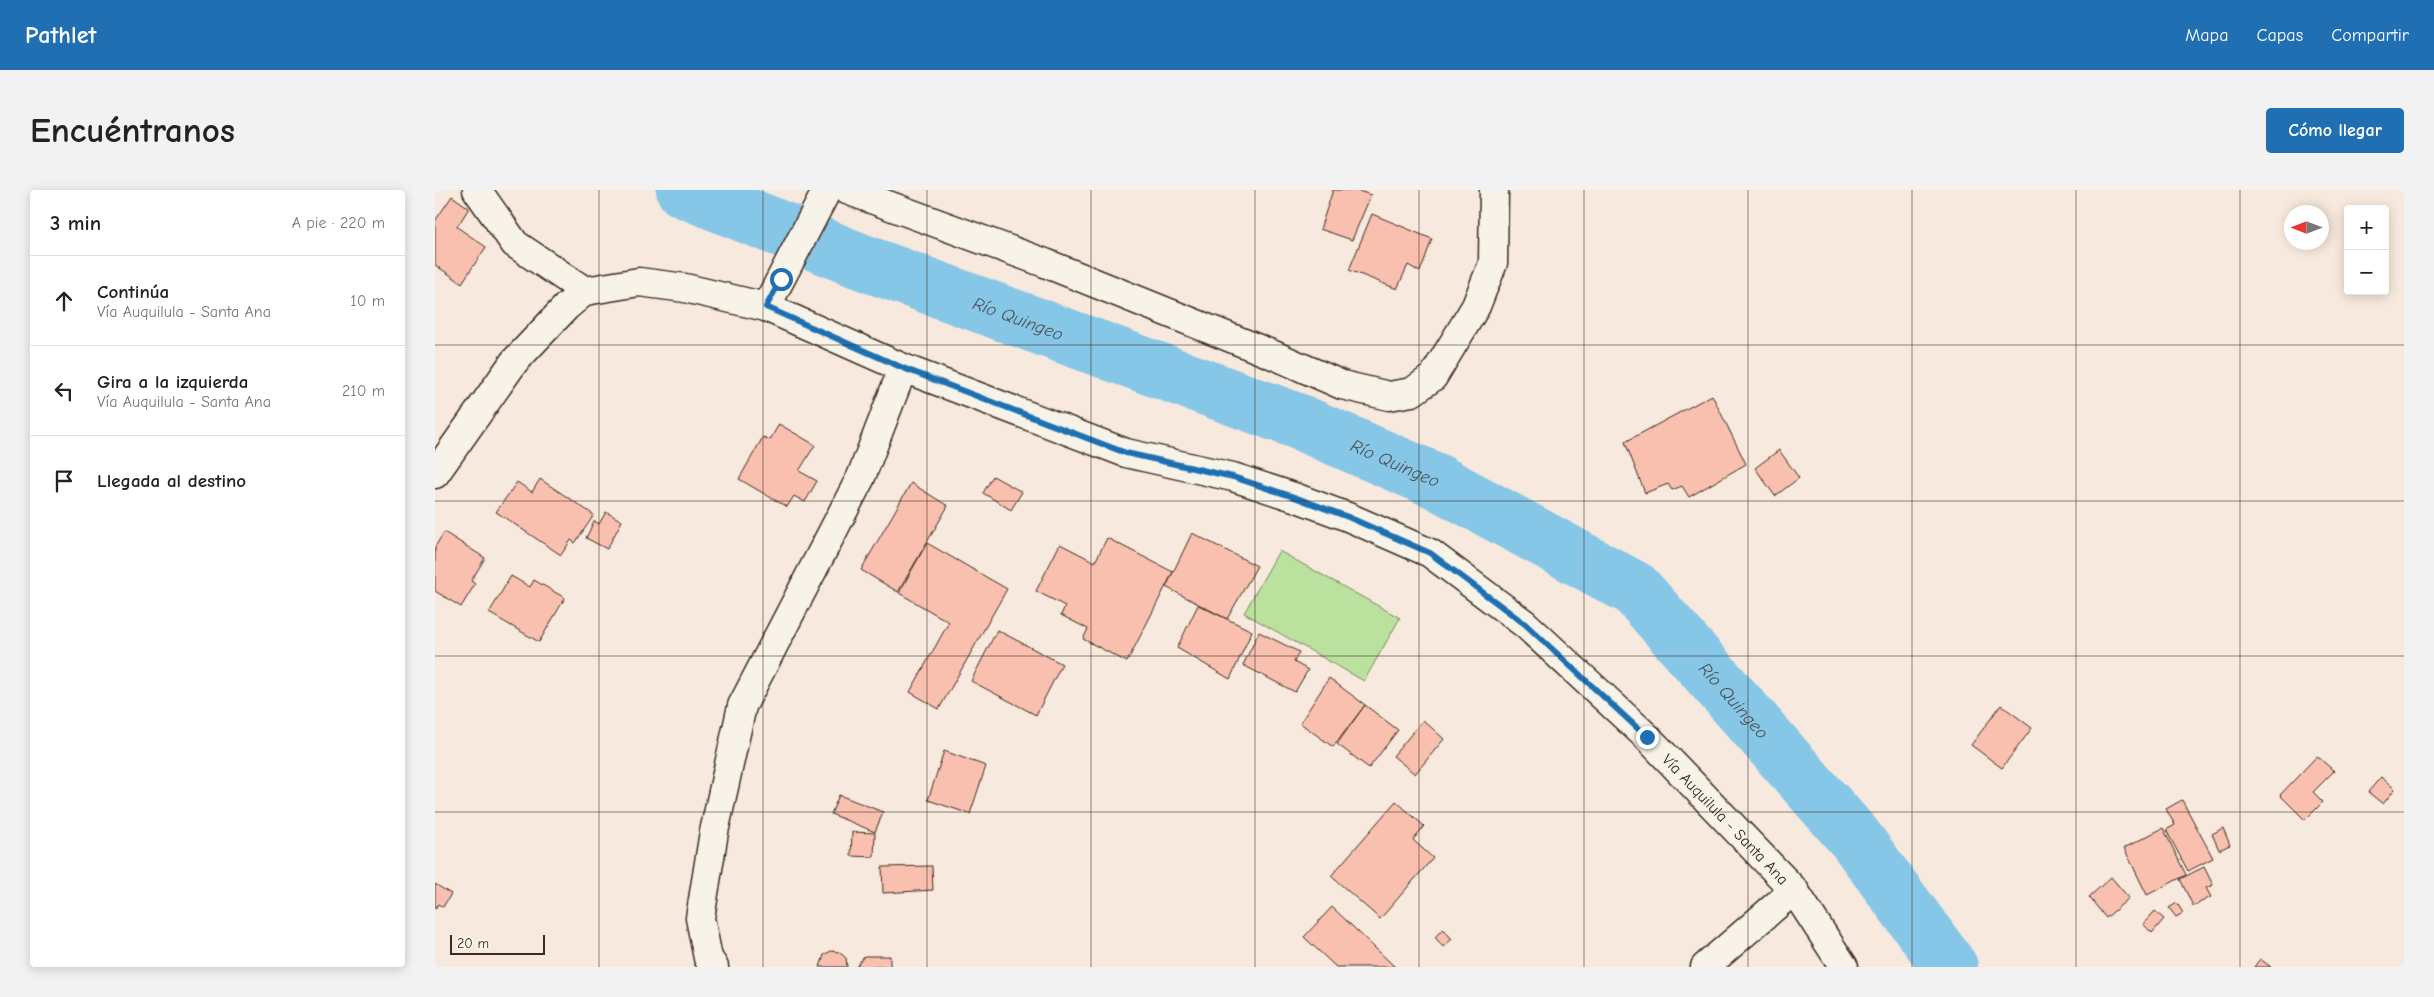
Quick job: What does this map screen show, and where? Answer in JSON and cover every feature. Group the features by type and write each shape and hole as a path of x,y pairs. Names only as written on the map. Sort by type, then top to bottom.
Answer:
{"street":[{"path":"435,474 514,362 566,306 585,291 515,244 477,190"},
{"path":"766,307 833,193 1045,263 1276,356 1342,385 1389,396 1411,392 1433,376 1477,306 1493,263 1494,190"},
{"name":"Vía Auquilula - Santa Ana","path":"585,291 639,282 685,288 766,307 903,368 1126,453 1233,477 1297,498 1348,517 1430,553 1525,624 1625,717 1794,890 1844,967"},
{"path":"714,967 708,958 700,918 714,832 742,706 861,477 903,368"},
{"path":"1705,967 1794,890"}],"green space":[{"path":"1279,551 1400,618 1364,681 1244,613"}],"building":[{"path":"1333,190 1356,190 1371,195 1352,240 1320,229"},
{"path":"452,196 469,208 457,227 486,247 462,283 435,265 435,221"},
{"path":"1372,214 1432,239 1420,272 1408,265 1397,289 1349,270"},
{"path":"1712,395 1746,464 1689,497 1682,486 1672,490 1668,484 1645,493 1625,442"},
{"path":"779,424 815,445 799,471 817,481 805,502 794,496 787,507 739,479 763,437 770,440"},
{"path":"1779,450 1799,478 1775,496 1755,468"},
{"path":"993,476 1022,492 1011,510 983,493"},
{"path":"540,479 594,515 575,543 571,540 561,555 496,512 517,482 532,492"},
{"path":"911,483 948,506 898,592 861,570"},
{"path":"606,512 622,521 607,549 586,538 594,521 599,524"},
{"path":"444,532 485,558 471,581 475,584 461,607 435,591 435,547"},
{"path":"1192,533 1257,566 1227,619 1166,587"},
{"path":"1107,538 1173,572 1127,662 1083,639 1088,629 1061,615 1065,606 1036,591 1060,544 1095,562"},
{"path":"927,543 1007,589 939,709 910,692 949,622 899,593"},
{"path":"511,576 530,587 534,580 565,598 539,642 489,613"},
{"path":"1198,605 1252,631 1230,679 1177,648"},
{"path":"997,630 1062,664 1036,715 971,681"},
{"path":"1259,632 1299,652 1294,662 1308,670 1295,692 1243,665"},
{"path":"1329,678 1365,705 1333,747 1300,723"},
{"path":"1365,705 1398,730 1369,768 1337,744"},
{"path":"2001,705 2032,728 2002,768 1971,745"},
{"path":"1423,720 1444,739 1415,774 1393,756"},
{"path":"944,751 986,766 970,814 928,800"},
{"path":"2317,756 2334,771 2313,792 2323,802 2305,820 2280,795"},
{"path":"2381,777 2395,789 2383,804 2368,792"},
{"path":"839,795 883,812 875,832 831,814"},
{"path":"2182,800 2213,858 2188,871 2166,830 2175,825 2166,809"},
{"path":"1396,801 1424,826 1413,840 1433,858 1380,919 1331,876"},
{"path":"2163,828 2186,875 2147,895 2124,848"},
{"path":"2223,828 2230,845 2219,850 2212,834"},
{"path":"852,832 875,833 874,857 851,856"},
{"path":"932,866 933,890 883,893 882,867"},
{"path":"2204,867 2213,885 2206,888 2211,897 2193,906 2180,879"},
{"path":"2111,877 2129,898 2106,918 2089,897"},
{"path":"435,884 451,894 443,907 438,904 435,909"},
{"path":"2177,903 2183,913 2176,917 2169,908"},
{"path":"1332,907 1395,967 1336,967 1304,937"},
{"path":"2155,911 2164,919 2152,933 2143,924"},
{"path":"1443,929 1452,939 1443,947 1435,937"},
{"path":"831,951 839,952 846,958 847,967 820,967 824,955"},
{"path":"864,956 890,956 890,967 856,967"},
{"path":"2260,959 2271,967 2254,967"}],"waterway":[{"name":"Río Quingeo","path":"684,190 860,261 1297,421 1436,481 1635,589 1855,838 1950,967"}],"route":[{"path":"781,279 766,307 903,368 1126,453 1233,477 1297,498 1348,517 1430,553 1525,624 1647,737"}]}
